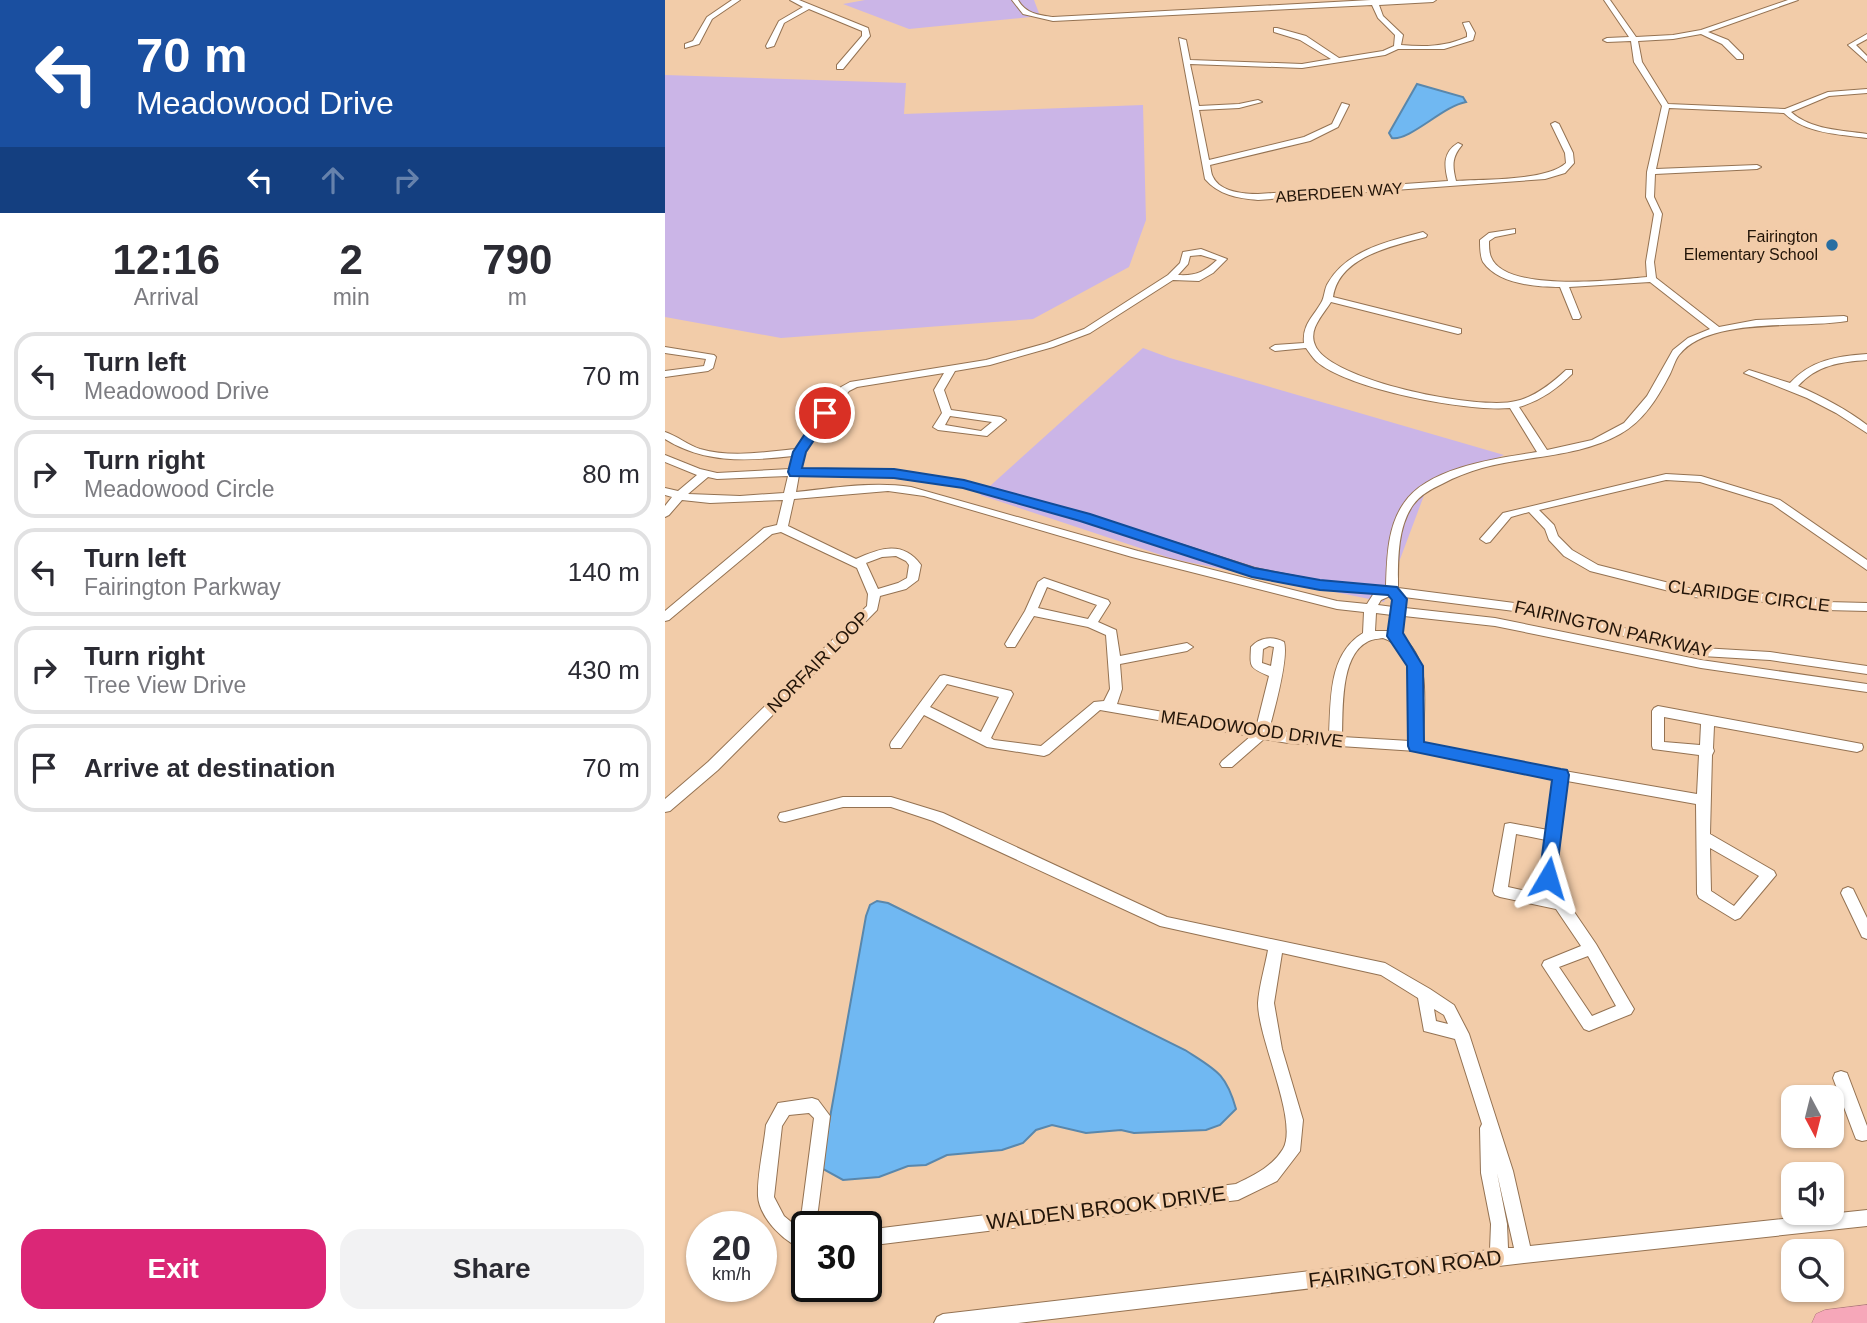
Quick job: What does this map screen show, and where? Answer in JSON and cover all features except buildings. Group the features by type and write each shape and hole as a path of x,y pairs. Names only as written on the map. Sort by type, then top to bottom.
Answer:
{"highway":[{"path":"1825,1323 1867,1318"}],"street":[{"path":"688,46 696,41 709,18 737,0"},
{"path":"793,0 865,30 863,42 840,67"},
{"path":"1015,0 1018,9 1053,19 1433,0"},
{"path":"1276,0 1280,8"},
{"path":"1607,0 1634,39 1638,62 1666,106 1651,172 1650,197 1658,214 1650,262 1652,279"},
{"path":"1607,40 1702,32 1795,0"},
{"path":"1374,1 1380,16 1399,35 1397,47"},
{"path":"770,46 781,22 808,7"},
{"path":"1187,62 1216,61 1291,66 1369,57 1397,47 1440,49 1470,38 1467,23"},
{"path":"1277,30 1303,38 1337,60"},
{"path":"1702,32 1724,42 1740,57"},
{"path":"1867,36 1852,45 1854,50 1867,60"},
{"name":"ABERDEEN WAY","path":"1182,40 1209,179 1217,188 1242,196 1545,177 1562,171 1570,163 1569,152 1555,124"},
{"path":"1666,106 1786,111 1828,94 1867,91"},
{"path":"1196,108 1258,102"},
{"path":"1205,164 1318,135 1335,125 1345,105"},
{"path":"1786,111 1791,117 1810,125 1867,136"},
{"path":"1453,183 1447,162 1449,153 1458,145"},
{"path":"1651,172 1757,167"},
{"path":"1512,231 1492,235 1484,240 1481,254 1487,263 1499,272 1524,282 1563,285 1652,279 1716,329"},
{"path":"1423,235 1377,248 1344,270 1330,286 1329,299 1315,315 1309,329 1309,345 1313,354 1342,373 1455,404 1513,406 1547,390 1569,372"},
{"path":"782,528 799,452 836,398 854,384 1014,357 1087,331 1171,277 1184,264 1186,254 1201,252 1223,259 1196,279 1171,277"},
{"path":"1563,285 1576,317"},
{"path":"1329,299 1458,331"},
{"path":"1395,636 1400,599 1392,591 1392,570 1400,520 1417,493 1472,465 1574,448 1617,432 1645,410 1676,352 1683,345 1716,329 1844,319"},
{"path":"1275,348 1309,345"},
{"path":"665,349 711,357 708,368 665,374"},
{"path":"1794,386 1813,368 1831,360 1867,357"},
{"path":"947,413 939,390 951,369"},
{"path":"1749,373 1794,386 1839,410 1867,430"},
{"path":"1513,406 1544,454"},
{"path":"947,413 974,416 1002,420 983,434 938,427 947,413"},
{"path":"665,435 690,451 720,457 799,452"},
{"name":"FAIRINGTON PARKWAY","path":"665,458 717,476 795,472 894,473 964,484 1085,517 1252,572 1320,585 1392,591 1538,610 1702,652 1770,656 1867,670"},
{"path":"665,513 678,497 705,474"},
{"path":"1486,539 1507,515 1666,477 1702,479 1776,502 1867,566"},
{"name":"FAIRINGTON PARKWAY","path":"665,491 678,497 734,499 890,488 925,493 1136,554 1337,606 1495,622 1701,664 1867,688"},
{"name":"CLARIDGE CIRCLE","path":"1532,509 1568,553 1594,568 1693,593 1801,600 1826,606 1867,607"},
{"path":"665,617 768,531 782,528 856,563 880,553 899,551 911,557 916,574 912,580 902,586 874,594"},
{"name":"NORFAIR LOOP","path":"665,807 713,766 873,607 874,594 862,566 856,563"},
{"path":"1011,644 1031,611 1044,582 1104,603 1091,624"},
{"path":"1369,633 1370,609 1376,597 1392,591"},
{"path":"923,709 992,744 1044,751 1098,705 1111,707 1110,702 1116,689 1111,633 1091,624 1031,611"},
{"path":"1335,743 1340,672 1353,642 1369,633 1400,639 1415,666 1416,746"},
{"path":"1115,661 1187,647"},
{"path":"1227,764 1262,733 1274,673"},
{"path":"896,745 944,679 1007,694 983,740"},
{"name":"MEADOWOOD DRIVE","path":"1111,707 1335,743 1416,746 1703,800"},
{"path":"1708,751 1658,746 1658,711 1857,747"},
{"path":"1702,836 1769,875 1735,914 1704,894 1702,836 1708,721"},
{"path":"1546,900 1561,775"},
{"path":"785,817 843,802 891,802 938,817 1165,922 1385,969 1449,1010 1461,1034 1505,1171 1524,1255"},
{"path":"1553,836 1510,828 1500,891 1561,904 1591,948 1626,1009 1589,1024 1549,965 1591,948"},
{"path":"1848,893 1867,933"},
{"name":"WALDEN BROOK DRIVE","path":"882,1236 1238,1192 1271,1175 1292,1151 1295,1119 1274,1049 1266,1003 1276,947"},
{"path":"1425,994 1429,1026 1461,1034"},
{"path":"1840,1079 1862,1133 1867,1133"},
{"path":"813,1105 822,1116 804,1241 778,1222 766,1198 774,1125 784,1108 813,1105"},
{"path":"1487,1110 1489,1173 1499,1224 1499,1258"},
{"name":"FAIRINGTON ROAD","path":"943,1323 1867,1218"}],"shaded area":[{"path":"865,0 1034,0 1040,16 909,29 843,4"},
{"path":"665,75 906,83 904,114 1143,105 1146,220 1129,267 1033,319 781,338 665,317"},
{"path":"1143,348 1504,455 1426,490 1384,602 1173,559 980,495"}],"water":[{"path":"1417,84 1463,97 1466,102 1447,110 1408,134 1392,138 1389,133"},
{"path":"877,901 888,903 1185,1050 1218,1073 1228,1087 1236,1109 1220,1125 1206,1130 1134,1133 1121,1130 1086,1133 1052,1125 1036,1130 1023,1143 1002,1150 947,1155 926,1165 908,1166 879,1177 843,1180 823,1169 866,916 870,905"}],"place":[{"name":"Fairington Elementary School","path":"1832,245"}],"route":[{"path":"825,413 799,452 795,472 894,473 964,484 1085,517 1252,572 1320,585 1392,591 1400,599 1395,636 1400,639 1415,666 1416,746 1561,775 1548,878"}]}
